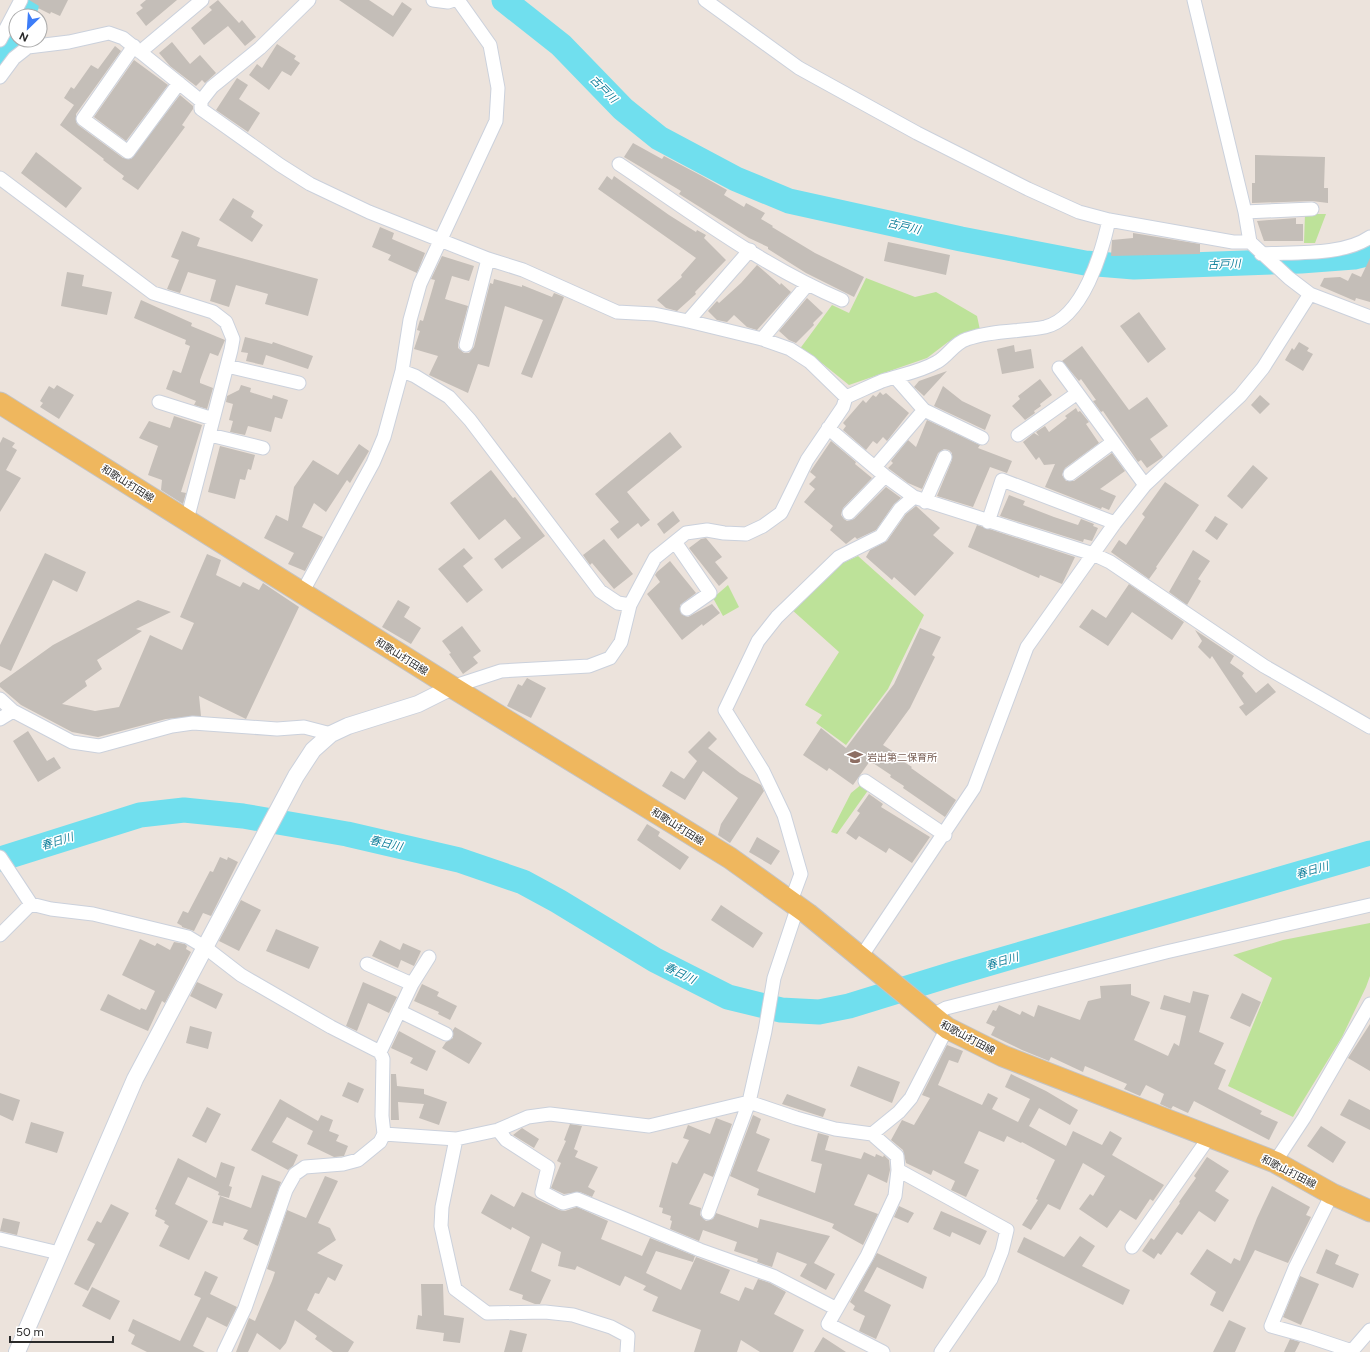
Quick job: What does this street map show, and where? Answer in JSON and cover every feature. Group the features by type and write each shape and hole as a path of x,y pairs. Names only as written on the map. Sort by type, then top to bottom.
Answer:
{"main road":[{"name":"和歌山打田線","path":"0,403 452,687 730,858 794,904 935,1018 1003,1056 1275,1162 1332,1194 1370,1211"}],"street":[{"path":"0,40 21,0"},
{"path":"179,83 128,152 83,119 137,49 202,0"},
{"path":"309,0 260,48 212,87 201,101 201,109 280,165 310,184 369,212 488,260 523,270 617,312 654,314 762,338 790,350 810,362 846,397"},
{"path":"433,0 448,2 454,0"},
{"path":"302,593 373,463 384,437 402,371 410,320 420,284 439,240 496,121 498,88 490,45 458,0"},
{"path":"705,0 799,68 917,133 1034,192 1079,212 1109,220 1233,242 1250,242"},
{"path":"1194,0 1245,212 1250,242 1261,254 1310,294 1370,317"},
{"path":"0,77 14,58 28,47 69,42 109,33 123,38 201,101"},
{"path":"619,164 806,285 842,300"},
{"path":"0,178 153,293 213,312 226,322 232,338 210,435 187,520"},
{"path":"1245,212 1312,209"},
{"path":"846,397 938,362 953,347 967,339 1047,326 1067,315 1091,279 1101,253 1109,220"},
{"path":"1261,254 1341,249 1362,243 1370,237"},
{"path":"688,321 750,250"},
{"path":"466,345 488,260"},
{"path":"762,338 806,285"},
{"path":"868,963 944,835 974,788 1027,647 1115,523 1145,485 1240,396 1263,368 1310,294"},
{"path":"226,366 299,383"},
{"path":"1059,368 1076,394 1114,442 1145,485"},
{"path":"402,371 415,376 449,397 470,420 600,592 618,603 630,605"},
{"path":"895,378 924,410 982,438"},
{"path":"1018,435 1076,394"},
{"path":"17,1352 135,1078 206,948 296,776 313,750 331,734 348,726 418,704 452,687 501,671 589,666 610,658 621,642 630,605 655,558 686,533 707,530 724,533 746,534 763,526 781,513 807,460 843,407 846,397"},
{"path":"159,402 213,419"},
{"path":"875,467 924,410"},
{"path":"828,428 885,476 919,500 1093,554 1110,562 1154,590 1264,666 1370,727"},
{"path":"210,435 263,448"},
{"path":"1070,474 1114,442"},
{"path":"708,1213 749,1102 765,1031 774,978 801,874 784,815 763,771 724,710 758,641 777,617 839,557 881,536 900,509 919,500 945,457"},
{"path":"849,513 885,476"},
{"path":"988,522 1002,480 1115,523"},
{"path":"675,542 710,592 687,609"},
{"path":"0,699 13,711 72,742 99,746 172,726 193,723 277,729 304,727 331,734"},
{"path":"0,719 13,711"},
{"path":"864,781 944,835"},
{"path":"0,857 31,904 51,909 93,914 188,937 206,948 241,975 331,1027 380,1052 383,1060 382,1116 384,1134 380,1142 358,1160 343,1164 305,1167 294,1174 286,1190 245,1308 224,1352"},
{"path":"0,935 31,904"},
{"path":"872,1134 899,1112 910,1098 935,1018 946,1008 1166,952 1370,905"},
{"path":"380,1052 412,984 429,957"},
{"path":"367,964 412,984"},
{"path":"1275,1162 1304,1118 1370,1004"},
{"path":"399,1011 446,1034"},
{"path":"384,1134 456,1139 498,1130 528,1118 550,1114 649,1126 749,1102 829,1127 872,1134 896,1156 898,1170 895,1196 867,1256 828,1324 883,1352"},
{"path":"498,1130 506,1140 548,1167 542,1192 563,1203 577,1199 700,1250 773,1276 836,1308"},
{"path":"1132,1247 1210,1136"},
{"path":"456,1139 442,1207 441,1226 455,1289 486,1313 545,1312 573,1315 611,1328 628,1336 627,1352"},
{"path":"898,1170 1007,1230 1002,1251 991,1279 941,1352"},
{"path":"1332,1194 1295,1268 1271,1326 1351,1351 1370,1330"},
{"path":"0,1239 59,1252"}],"green space":[{"path":"1305,214 1326,214 1315,243 1304,243"},
{"path":"866,278 915,297 936,292 977,316 980,330 948,342 927,358 849,385 823,364 799,350 832,305 849,313"},
{"path":"858,556 924,615 888,689 846,745 816,723 822,715 805,705 839,652 791,609 840,564"},
{"path":"728,585 739,607 723,616 713,598"},
{"path":"862,784 869,789 837,834 831,832 851,793"},
{"path":"1370,923 1370,976 1366,987 1342,1037 1293,1117 1228,1086 1272,978 1233,955 1283,940"}],"building":[{"path":"29,0 68,0 60,16 51,12 50,14 48,13 48,8 38,8 39,6"},
{"path":"146,0 177,0 146,26 136,13 143,8 140,5"},
{"path":"218,0 239,23 242,20 256,37 245,46 228,26 204,45 191,28 212,10 209,7"},
{"path":"339,0 369,0 393,16 402,2 412,9 393,37"},
{"path":"172,42 190,64 200,55 216,73 205,83 202,80 196,86 170,66 159,53"},
{"path":"277,44 296,56 294,59 300,63 291,76 282,71 269,90 249,75 257,64 262,68"},
{"path":"115,46 121,51 76,114 76,122 78,125 123,158 131,159 180,95 193,106 193,109 182,125 185,127 138,190 122,179 124,176 103,160 104,159 60,125 74,105 64,98 71,87 74,89 91,65 98,69"},
{"path":"134,60 168,85 126,141 94,117"},
{"path":"237,78 248,85 239,99 260,113 248,132 216,110"},
{"path":"633,143 662,159 664,156 727,190 724,195 744,207 746,203 765,213 761,219 773,226 772,227 815,253 864,277 854,297 806,273 768,249 768,247 749,238 679,194 681,191 624,157"},
{"path":"36,152 82,188 66,208 21,173"},
{"path":"1255,155 1325,157 1324,188 1328,188 1328,203 1312,201 1252,203 1252,183 1255,183"},
{"path":"607,176 612,180 614,176 669,215 696,232 697,230 706,235 704,238 726,260 695,292 696,294 677,311 666,308 657,300 682,277 681,275 696,258 598,189"},
{"path":"233,198 254,211 251,217 263,225 252,242 219,220"},
{"path":"1296,218 1296,224 1303,224 1303,241 1264,241 1257,221"},
{"path":"380,227 394,233 392,239 425,253 417,273 388,260 391,255 372,247"},
{"path":"182,231 200,238 197,246 318,279 308,316 265,304 268,294 236,285 229,307 210,301 216,280 188,272 180,293 167,289 179,260 171,257"},
{"path":"1133,233 1200,244 1200,254 1111,256 1112,240 1133,238"},
{"path":"888,242 950,255 946,275 884,261"},
{"path":"442,256 474,266 469,281 452,276 445,299 468,306 458,343 458,348 464,353 469,353 474,347 490,283 493,284 494,279 522,287 522,285 552,297 554,293 564,297 532,378 521,374 543,320 505,306 489,367 478,364 468,393 429,375 438,356 414,349 420,331 417,330 420,320 423,321 435,280 431,279"},
{"path":"1370,258 1370,302 1356,298 1355,301 1320,286 1324,278 1340,277 1348,281 1352,273 1361,277"},
{"path":"757,265 780,285 781,283 791,292 757,330 747,327 734,315 727,322 717,320 708,311 717,301 719,303 741,283"},
{"path":"67,272 84,275 82,286 112,292 107,315 61,306"},
{"path":"807,298 823,313 813,323 814,325 796,343 789,340 779,331"},
{"path":"141,300 192,323 191,326 225,340 218,356 210,353 200,380 200,383 213,388 207,409 194,405 196,401 166,389 173,370 181,373 190,346 185,344 186,340 134,318"},
{"path":"1139,312 1166,349 1148,363 1120,326"},
{"path":"245,337 272,344 273,342 313,356 308,369 266,355 263,365 246,361 248,353 241,352"},
{"path":"1299,342 1309,348 1307,351 1313,354 1303,371 1285,360 1292,348 1294,350"},
{"path":"1014,345 1015,352 1031,349 1034,368 1002,374 997,349"},
{"path":"1082,346 1129,410 1147,397 1168,426 1150,439 1163,457 1147,468 1141,460 1138,462 1103,411 1101,412 1093,401 1096,400 1081,379 1079,381 1062,361"},
{"path":"947,371 924,396 914,387 919,381"},
{"path":"1040,379 1052,395 1040,404 1041,406 1034,411 1035,413 1025,420 1012,406 1020,399 1018,396"},
{"path":"57,385 74,395 59,419 40,407 43,403 40,401 49,386 54,389"},
{"path":"241,385 251,388 250,392 272,399 273,395 288,400 282,419 275,417 271,432 248,426 245,435 230,432 233,421 229,420 233,404 226,402 227,396 239,390"},
{"path":"943,386 962,401 991,415 985,430 934,406"},
{"path":"880,392 883,395 886,393 909,413 887,441 883,437 877,444 873,441 866,450 843,430 846,426 843,423 863,400 866,403 873,395 876,397"},
{"path":"1260,395 1270,404 1260,414 1251,405"},
{"path":"1076,408 1078,412 1080,411 1089,422 1086,424 1099,443 1065,468 1062,475 1066,481 1074,481 1112,453 1125,471 1100,489 1116,496 1109,510 1102,507 1101,509 1045,487 1055,464 1044,465 1039,457 1036,460 1023,442 1034,433 1039,436 1036,432 1045,426 1049,432 1067,418 1065,416"},
{"path":"174,416 202,425 181,492 186,493 183,504 161,490 162,480 148,475 158,446 139,438 149,421 170,428"},
{"path":"927,420 980,445 978,448 1012,461 1007,473 990,467 973,507 937,496 952,460 952,453 949,450 944,449 938,453 922,489 908,483 888,468 893,463 891,461 908,440 916,447"},
{"path":"670,432 682,447 627,492 650,520 641,527 638,523 618,539 610,529 619,522 595,494"},
{"path":"3,437 15,443 12,447 17,450 6,470 21,478 0,512 0,443"},
{"path":"831,441 872,478 843,508 841,515 844,519 847,521 854,519 886,487 901,498 894,504 876,530 857,539 855,537 846,544 830,530 833,526 804,502 815,489 809,484 816,477 810,472"},
{"path":"359,444 369,451 350,483 347,480 326,512 314,503 302,527 323,537 305,571 288,564 294,553 264,538 276,515 288,521 294,487 313,460 338,475"},
{"path":"220,446 255,455 251,470 248,469 245,480 240,479 235,499 208,492"},
{"path":"1253,465 1268,478 1242,509 1227,496"},
{"path":"491,470 513,498 515,497 545,536 502,569 494,559 521,538 505,519 479,540 450,503"},
{"path":"1165,482 1199,505 1149,579 1111,552 1119,540 1126,545 1145,517 1142,514"},
{"path":"1009,495 1025,501 1023,505 1054,517 1078,525 1081,519 1094,524 1093,526 1098,528 1092,541 1084,539 1083,542 1000,516"},
{"path":"916,506 940,528 933,535 954,553 915,596 894,577 892,580 866,557 870,550 887,541 906,514"},
{"path":"673,511 680,521 664,534 657,524"},
{"path":"1215,516 1228,524 1217,540 1205,531"},
{"path":"977,525 1075,557 1062,584 1040,575 1039,578 968,547"},
{"path":"706,538 722,557 715,562 728,578 719,586 689,548 701,539"},
{"path":"604,539 633,574 614,589 592,563 590,565 583,555"},
{"path":"464,548 473,558 463,566 483,590 467,603 438,569"},
{"path":"1193,550 1210,561 1198,579 1201,581 1187,605 1169,592"},
{"path":"45,553 86,572 77,592 53,580 11,671 0,666 0,645"},
{"path":"207,554 221,560 216,575 240,587 243,582 259,590 263,583 299,607 246,719 199,696 201,716 166,719 98,737 72,732 21,705 0,687 0,683 53,645 138,600 171,612 136,629 142,631 97,660 102,669 85,681 87,686 62,704 95,711 119,707 150,635 182,650 194,623 180,617"},
{"path":"670,561 696,593 680,605 681,614 688,617 712,604 720,613 703,626 702,624 682,640 647,594 660,582 655,575 657,572"},
{"path":"1129,584 1184,622 1172,640 1132,612 1108,646 1079,627 1092,609 1106,618"},
{"path":"398,600 410,607 404,617 421,628 411,644 382,627"},
{"path":"462,626 481,651 473,657 478,663 463,674 442,641"},
{"path":"920,628 941,637 932,655 935,657 910,708 883,745 900,756 898,758 912,767 911,768 956,800 945,817 903,788 904,786 890,777 891,775 870,761 853,785 829,768 827,771 803,755 821,728 846,748 894,684"},
{"path":"1195,630 1234,656 1230,663 1244,673 1242,676 1256,693 1268,683 1276,692 1246,716 1239,707 1244,704 1212,656 1210,659 1198,647 1202,641"},
{"path":"527,678 546,688 531,718 507,706 518,684 522,686"},
{"path":"28,731 47,761 54,757 61,768 38,782 13,741"},
{"path":"709,731 717,739 708,748 740,773 761,785 764,791 730,843 718,835 721,824 738,798 703,771 685,800 662,786 671,771 684,779 697,761 688,752"},
{"path":"869,794 883,804 881,807 930,837 912,863 889,848 886,853 859,836 856,840 846,833 860,813 857,811"},
{"path":"647,824 660,832 658,836 689,857 680,870 637,840"},
{"path":"757,837 780,851 771,865 749,852"},
{"path":"220,857 227,860 228,857 238,862 211,916 203,913 194,931 182,927 177,923 183,911 188,913 210,871 213,872"},
{"path":"241,900 261,910 239,951 219,941"},
{"path":"721,905 763,933 753,948 711,920"},
{"path":"276,929 319,947 309,969 266,951"},
{"path":"140,939 155,946 157,943 170,950 174,942 185,944 187,946 186,949 191,952 165,1003 162,1001 148,1031 100,1010 108,994 140,1010 141,1008 146,1010 155,991 122,975"},
{"path":"380,940 400,950 403,943 421,951 414,966 401,960 398,968 372,956"},
{"path":"197,982 223,994 216,1009 190,996"},
{"path":"363,982 397,997 389,1013 368,1003 357,1031 346,1026"},
{"path":"422,984 439,992 437,996 457,1006 450,1020 438,1014 439,1012 414,1001"},
{"path":"1131,984 1131,995 1150,1002 1134,1040 1168,1056 1174,1043 1179,1046 1186,1016 1160,1009 1164,995 1190,1003 1193,991 1209,995 1199,1032 1224,1043 1214,1064 1226,1070 1218,1089 1262,1111 1260,1114 1278,1122 1269,1140 1194,1101 1188,1113 1173,1106 1171,1109 1160,1104 1164,1094 1146,1085 1140,1096 1124,1089 1127,1084 1085,1066 1083,1072 1051,1057 1049,1061 1022,1050 991,1035 995,1027 986,1023 993,1010 996,1011 999,1005 1020,1015 1022,1011 1034,1017 1038,1005 1080,1020 1088,1001 1101,998 1100,986"},
{"path":"1242,993 1261,1002 1250,1027 1230,1018"},
{"path":"1370,1024 1370,1071 1348,1058"},
{"path":"190,1026 212,1032 208,1049 186,1043"},
{"path":"455,1027 482,1043 469,1064 442,1048 446,1042 453,1038 453,1030"},
{"path":"399,1031 436,1051 427,1071 410,1063 413,1058 391,1048"},
{"path":"947,1045 963,1051 958,1063 949,1060 938,1085 982,1105 988,1093 998,1098 992,1109 1018,1122 1030,1099 1005,1087 1011,1074 1046,1091 1078,1110 1070,1125 1039,1108 1029,1126 1066,1146 1073,1131 1102,1145 1110,1131 1122,1138 1112,1155 1164,1185 1153,1201 1150,1199 1136,1220 1120,1210 1107,1228 1079,1209 1090,1194 1093,1196 1105,1176 1083,1163 1060,1210 1048,1204 1031,1230 1022,1225 1038,1200 1036,1199 1055,1160 1022,1142 1021,1143 1007,1136 1004,1142 979,1131 964,1163 979,1170 966,1197 951,1190 955,1181 933,1170 931,1175 906,1163 903,1150 891,1140 902,1120 914,1125 930,1098 922,1095"},
{"path":"858,1066 900,1082 892,1103 850,1086"},
{"path":"391,1074 396,1074 397,1086 424,1089 424,1094 447,1102 439,1125 419,1118 424,1104 398,1102 399,1120 391,1120"},
{"path":"348,1082 364,1089 358,1103 342,1096"},
{"path":"0,1093 20,1100 13,1121 0,1115"},
{"path":"787,1094 826,1109 823,1117 782,1104"},
{"path":"280,1099 318,1121 321,1115 333,1120 329,1131 339,1135 336,1141 348,1146 344,1156 334,1157 307,1144 313,1131 287,1117 272,1142 298,1155 293,1166 288,1170 251,1150"},
{"path":"1349,1099 1370,1110 1370,1130 1340,1115"},
{"path":"207,1107 221,1114 206,1143 192,1136"},
{"path":"753,1115 761,1119 756,1133 770,1139 757,1171 815,1193 822,1164 811,1161 818,1133 829,1136 825,1150 861,1159 864,1152 875,1157 876,1154 883,1157 884,1155 889,1160 890,1170 887,1183 868,1174 854,1205 878,1214 863,1245 832,1228 834,1224 757,1195 759,1189 730,1176"},
{"path":"716,1118 732,1124 713,1177 704,1173 689,1204 701,1208 700,1215 706,1221 713,1219 716,1213 758,1228 760,1219 830,1236 814,1263 835,1274 826,1290 800,1276 807,1264 777,1252 772,1267 757,1262 758,1259 734,1251 737,1242 703,1230 699,1241 670,1229 672,1221 670,1220 671,1216 662,1213 663,1208 659,1207 672,1162 677,1164 689,1140 683,1138 688,1125 710,1134"},
{"path":"31,1122 64,1132 57,1153 25,1143"},
{"path":"570,1124 582,1126 574,1149 578,1151 575,1157 598,1167 588,1187 595,1191 592,1197 580,1192 564,1194 551,1188 561,1163 557,1161 566,1141 564,1140"},
{"path":"1321,1126 1346,1142 1333,1163 1307,1146"},
{"path":"522,1128 539,1139 534,1148 513,1135"},
{"path":"1207,1157 1229,1171 1215,1191 1229,1200 1215,1222 1199,1211 1182,1235 1177,1232 1161,1255 1158,1253 1154,1259 1142,1251 1151,1238 1154,1240 1180,1203 1179,1202 1196,1178 1194,1176"},
{"path":"178,1158 216,1178 221,1162 235,1167 229,1186 232,1187 229,1198 218,1195 219,1192 188,1177 175,1204 208,1221 189,1260 159,1246 169,1226 164,1223 165,1221 155,1216 157,1210 155,1209"},
{"path":"262,1175 281,1182 258,1246 243,1239 248,1230 224,1222 223,1226 212,1223 220,1196 251,1208"},
{"path":"325,1176 338,1181 318,1223 330,1228 336,1240 317,1253 343,1265 335,1281 328,1277 319,1294 315,1293 307,1310 354,1342 348,1352 333,1352 315,1339 317,1336 295,1320 286,1343 280,1350 257,1333 248,1352 236,1352 249,1318 255,1321 272,1281 275,1272 267,1269 287,1210 306,1218"},
{"path":"1272,1186 1310,1207 1306,1215 1311,1217 1288,1263 1255,1250 1223,1312 1210,1305 1216,1292 1190,1274 1207,1249 1231,1264 1234,1258 1240,1261 1257,1218"},
{"path":"522,1192 559,1210 565,1211 577,1207 608,1221 601,1239 642,1256 650,1238 695,1256 693,1262 656,1251 646,1273 681,1290 696,1257 730,1270 720,1293 739,1301 745,1287 753,1290 758,1279 770,1283 786,1292 774,1314 804,1330 793,1352 760,1352 741,1340 737,1352 694,1352 701,1330 652,1311 658,1297 643,1290 646,1286 625,1276 620,1286 577,1266 575,1270 558,1266 561,1252 542,1243 531,1271 551,1280 540,1304 535,1304 522,1299 523,1295 509,1290 530,1237 512,1227 511,1230 481,1213 491,1194 514,1207"},
{"path":"111,1204 129,1213 88,1291 74,1284 95,1244 87,1240 97,1221 101,1223"},
{"path":"899,1206 914,1213 908,1223 894,1217"},
{"path":"941,1211 987,1231 980,1245 952,1232 950,1237 933,1229"},
{"path":"3,1218 20,1222 17,1235 0,1231"},
{"path":"1080,1236 1095,1246 1082,1266 1130,1290 1123,1305 1017,1252 1024,1237 1064,1257"},
{"path":"1326,1249 1339,1255 1335,1264 1359,1274 1353,1288 1316,1273"},
{"path":"877,1253 927,1277 923,1289 877,1267 864,1291 891,1305 876,1339 859,1331 865,1316 853,1310 855,1306 850,1302"},
{"path":"205,1271 218,1277 210,1294 237,1307 227,1327 207,1317 193,1346 205,1352 147,1352 131,1344 135,1335 128,1331 133,1319 180,1341 201,1298 194,1295"},
{"path":"1300,1276 1319,1284 1301,1325 1283,1317"},
{"path":"421,1284 443,1284 444,1315 464,1318 460,1343 443,1341 444,1333 416,1329 418,1315 422,1316"},
{"path":"92,1287 120,1301 110,1320 82,1306"},
{"path":"1229,1320 1246,1328 1235,1352 1213,1352"},
{"path":"510,1330 527,1334 522,1352 504,1352"},
{"path":"823,1337 846,1352 814,1352"},
{"path":"1290,1339 1300,1342 1295,1352 1284,1352"}],"waterway":[{"name":"古戸川","path":"25,8 29,0"},
{"name":"古戸川","path":"504,0 561,45 623,109 659,138 736,179 789,201 961,239 1085,263 1134,267 1301,261 1354,257 1370,253"},
{"name":"古戸川","path":"0,56 8,41"},
{"name":"春日川","path":"0,859 140,815 184,810 243,816 347,834 459,860 523,882 558,901 655,960 728,997 781,1010 819,1012 849,1006 956,973 1370,853"}],"place":[{"name":"岩出第二保育所","path":"855,757"}]}
